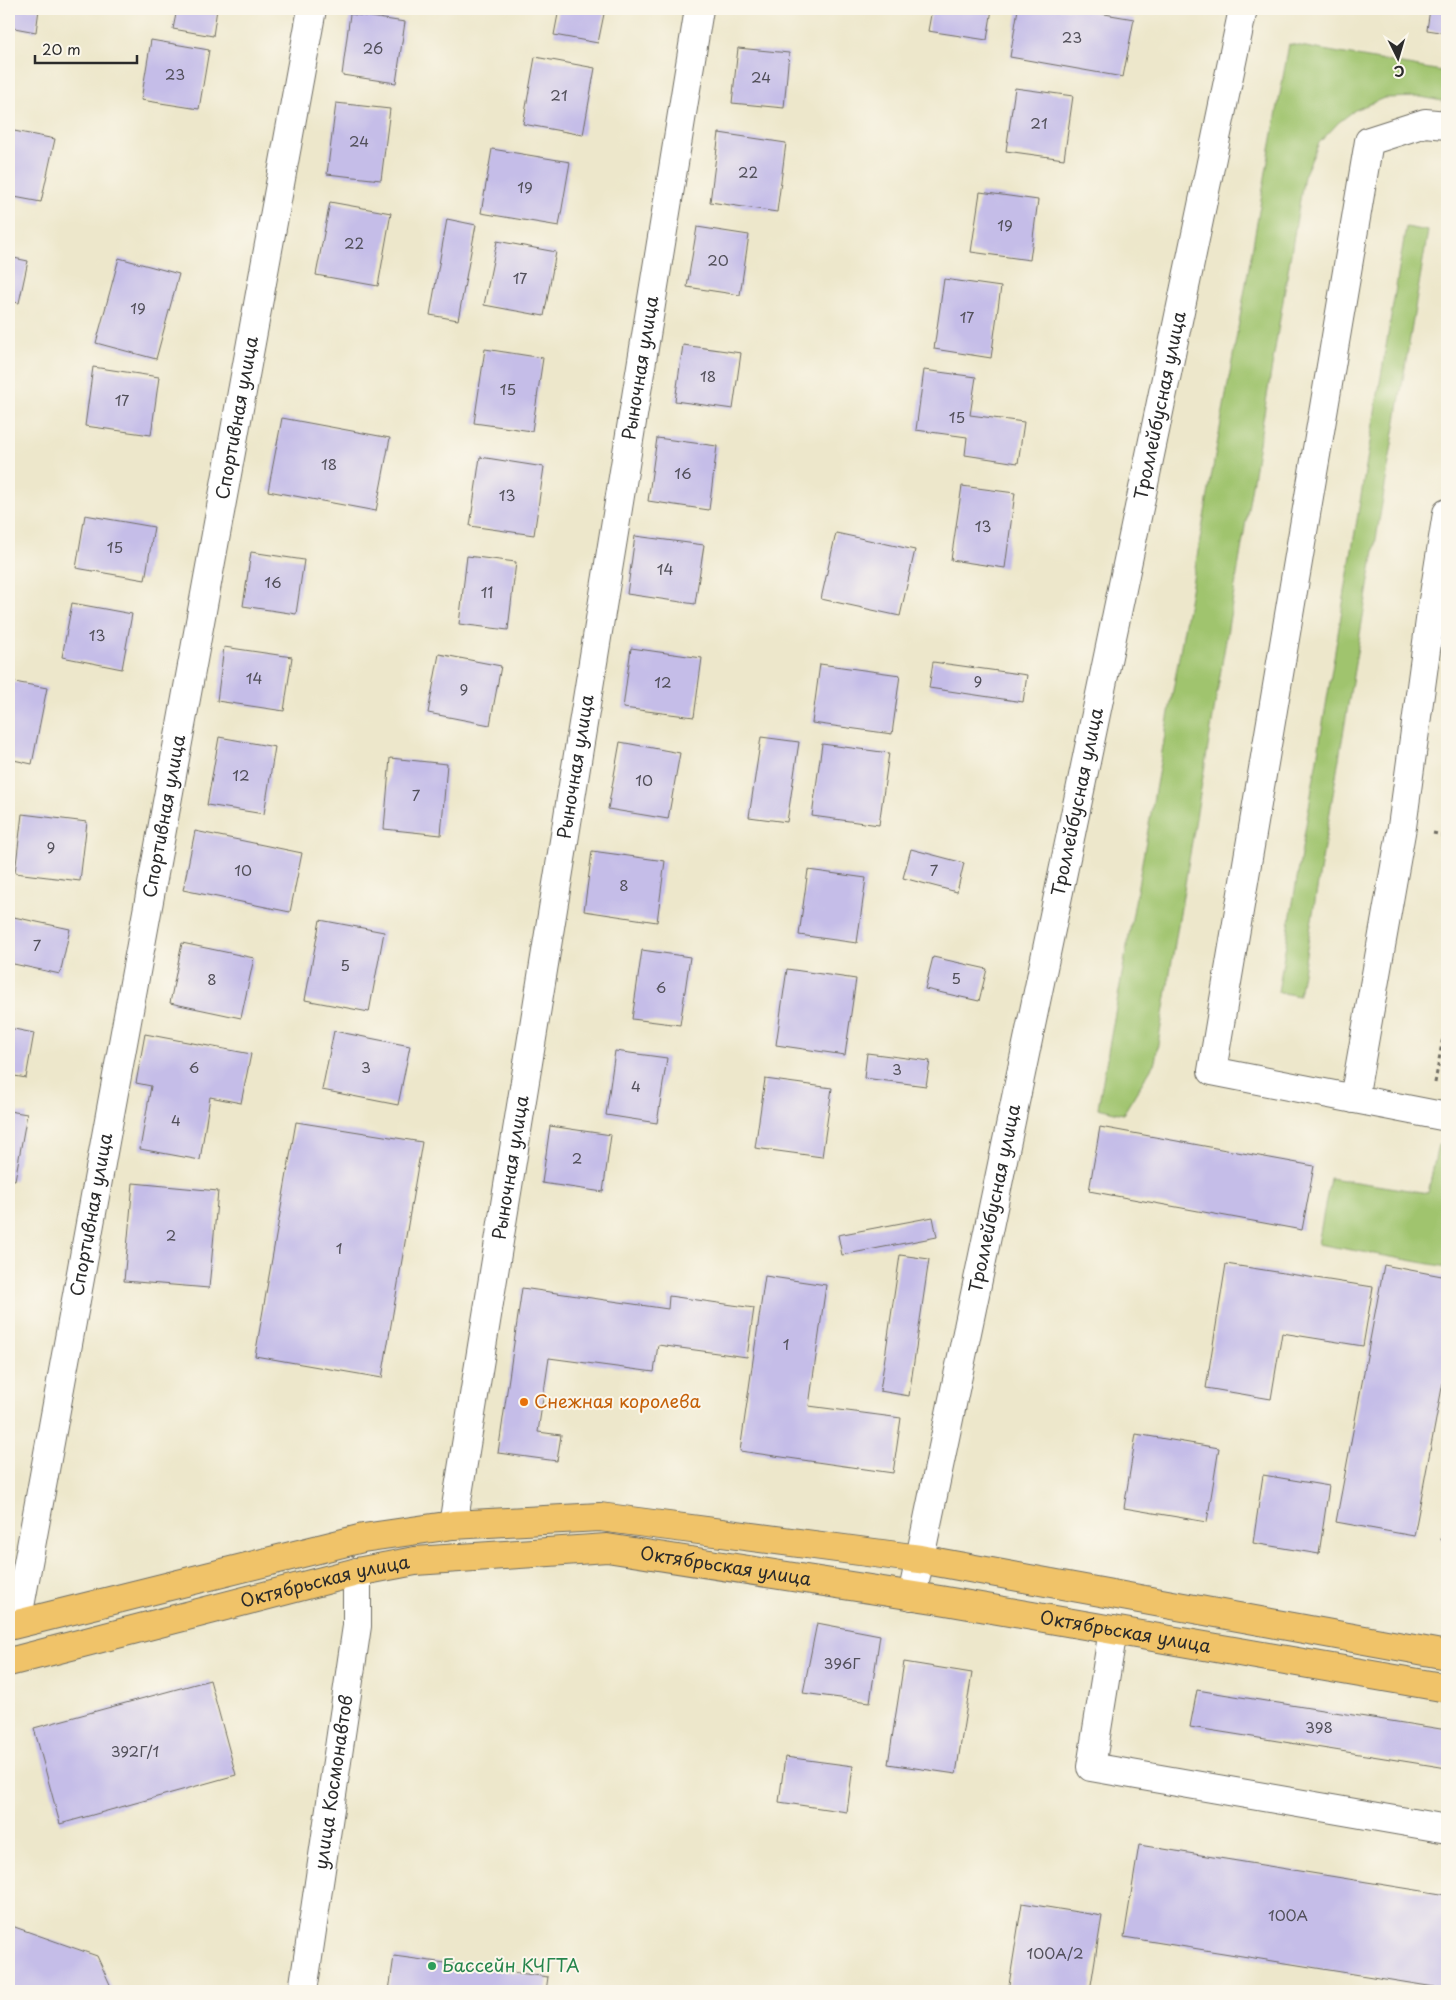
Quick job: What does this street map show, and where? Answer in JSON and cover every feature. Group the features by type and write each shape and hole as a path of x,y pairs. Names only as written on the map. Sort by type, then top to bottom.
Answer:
{"main road":[{"name":"Октябрьская улица","path":"13,1624 363,1538 453,1525 600,1516 920,1559 1447,1654"},
{"name":"Октябрьская улица","path":"9,1662 357,1572 415,1560 607,1548 912,1596 1447,1688"}],"street":[{"name":"Спортивная улица","path":"13,1624 312,9"},
{"name":"Рыночная улица","path":"453,1525 699,9"},
{"name":"Троллейбусная улица","path":"912,1596 1243,9"},
{"path":"1438,1115 1212,1071 1369,141 1426,123 1447,125"},
{"path":"1354,1099 1402,827 1431,613 1447,513"},
{"name":"улица Космонавтов","path":"302,1991 357,1626 357,1572"},
{"path":"1113,1630 1091,1767 1447,1829"}],"path":[{"path":"1438,1115 1447,1014"}],"green space":[{"path":"1289,44 1447,72 1447,102 1421,97 1384,98 1355,110 1339,122 1319,143 1304,176 1155,1062 1123,1114 1098,1108"},
{"path":"1406,227 1428,231 1299,996 1278,992"},
{"path":"1438,1145 1447,1146 1447,1267 1318,1244 1330,1178 1428,1193"}],"building":[{"path":"9,9 39,9 36,32 9,27"},
{"path":"177,9 217,9 213,36 173,29"},
{"path":"559,9 605,9 598,43 554,35"},
{"path":"773,9 794,9 794,13"},
{"path":"932,9 992,9 987,40 928,31"},
{"path":"1018,9 1075,9 1134,19 1123,77 1010,57"},
{"path":"1430,9 1447,9 1447,33 1427,30"},
{"path":"350,14 405,22 396,83 342,75"},
{"path":"151,40 209,50 199,109 141,100"},
{"path":"738,48 789,53 784,108 732,103"},
{"path":"535,57 595,68 583,135 523,124"},
{"path":"1015,88 1073,96 1064,159 1006,151"},
{"path":"336,103 390,109 381,180 327,174"},
{"path":"9,130 55,139 41,202 9,196"},
{"path":"719,133 786,143 777,212 710,202"},
{"path":"492,149 570,162 559,226 481,213"},
{"path":"980,192 1038,200 1030,260 971,252"},
{"path":"330,202 391,213 378,286 316,275"},
{"path":"447,219 476,225 458,320 430,315"},
{"path":"697,227 749,235 740,295 687,287"},
{"path":"497,241 556,252 544,316 484,305"},
{"path":"9,257 28,261 19,303 9,301"},
{"path":"119,258 179,274 156,359 96,343"},
{"path":"944,279 1001,287 991,358 934,349"},
{"path":"683,345 741,353 733,409 675,401"},
{"path":"485,349 543,358 532,431 474,423"},
{"path":"93,367 159,377 151,435 85,426"},
{"path":"924,370 976,377 970,415 1024,422 1018,463 965,455 967,437 916,430"},
{"path":"282,418 390,438 376,511 268,491"},
{"path":"657,438 717,446 709,510 648,501"},
{"path":"480,457 544,467 534,535 470,526"},
{"path":"962,486 1015,493 1005,568 951,560"},
{"path":"85,515 154,527 145,580 76,568"},
{"path":"836,533 915,550 900,616 821,599"},
{"path":"635,536 704,545 695,604 627,594"},
{"path":"251,552 304,560 296,614 243,606"},
{"path":"467,556 516,562 508,630 459,624"},
{"path":"72,603 132,614 122,669 62,657"},
{"path":"224,647 292,657 284,711 217,701"},
{"path":"631,648 702,658 694,717 623,708"},
{"path":"439,654 501,666 490,725 428,713"},
{"path":"933,662 1027,675 1023,702 929,688"},
{"path":"820,664 900,675 892,734 812,723"},
{"path":"9,681 47,688 32,764 9,759"},
{"path":"219,737 275,747 264,814 207,805"},
{"path":"761,737 799,742 787,822 749,817"},
{"path":"620,742 680,753 668,819 608,809"},
{"path":"822,744 889,753 879,825 812,816"},
{"path":"390,758 447,764 441,835 384,829"},
{"path":"22,814 87,822 80,881 15,873"},
{"path":"195,831 302,853 290,912 183,890"},
{"path":"911,849 964,863 957,892 903,878"},
{"path":"592,851 665,861 657,922 584,911"},
{"path":"808,870 866,878 857,943 799,935"},
{"path":"9,916 70,929 60,974 9,963"},
{"path":"320,920 384,932 369,1012 305,1000"},
{"path":"182,943 254,958 241,1018 170,1003"},
{"path":"642,950 690,957 680,1025 632,1019"},
{"path":"933,957 987,969 979,1001 925,989"},
{"path":"787,969 856,979 845,1055 776,1045"},
{"path":"9,1028 34,1033 26,1078 9,1075"},
{"path":"334,1031 410,1046 398,1105 322,1090"},
{"path":"145,1034 251,1054 241,1103 210,1097 200,1160 140,1149 151,1086 136,1083"},
{"path":"615,1051 667,1058 657,1123 606,1115"},
{"path":"867,1053 930,1061 926,1086 864,1078"},
{"path":"765,1079 832,1088 822,1157 755,1148"},
{"path":"9,1111 27,1114 15,1180 9,1179"},
{"path":"296,1122 422,1142 382,1378 255,1356"},
{"path":"550,1126 611,1135 603,1192 542,1183"},
{"path":"1100,1127 1314,1166 1302,1230 1089,1191"},
{"path":"133,1183 218,1191 209,1288 124,1281"},
{"path":"933,1217 937,1237 842,1255 838,1235"},
{"path":"900,1255 929,1259 909,1396 880,1391"},
{"path":"1226,1264 1373,1287 1363,1346 1282,1333 1271,1399 1206,1388"},
{"path":"1384,1265 1447,1277 1447,1361 1414,1536 1336,1522"},
{"path":"765,1276 826,1285 809,1406 901,1418 893,1473 740,1451"},
{"name":"Снежная королева","path":"522,1288 668,1309 669,1296 754,1308 747,1357 658,1345 654,1372 549,1358 538,1432 561,1435 557,1461 498,1453"},
{"path":"1136,1434 1219,1448 1207,1522 1124,1508"},
{"path":"1263,1475 1329,1486 1319,1554 1253,1543"},
{"path":"1447,1514 1447,1541 1441,1540"},
{"path":"817,1623 880,1635 870,1702 803,1693"},
{"path":"904,1662 972,1673 956,1774 888,1764"},
{"path":"210,1680 236,1775 60,1824 34,1728"},
{"path":"1197,1690 1447,1730 1447,1768 1190,1727"},
{"path":"785,1757 853,1766 847,1812 779,1802"},
{"path":"1139,1845 1447,1895 1447,1989 1124,1937"},
{"path":"1022,1903 1102,1916 1090,1991 1008,1991"},
{"path":"9,1925 97,1956 113,1991 9,1991"},
{"name":"Бассейн КЧГТА","path":"394,1956 548,1977 546,1991 389,1991"}],"place":[{"name":"Снежная королева","path":"524,1402"},
{"name":"Бассейн КЧГТА","path":"432,1966"}]}
